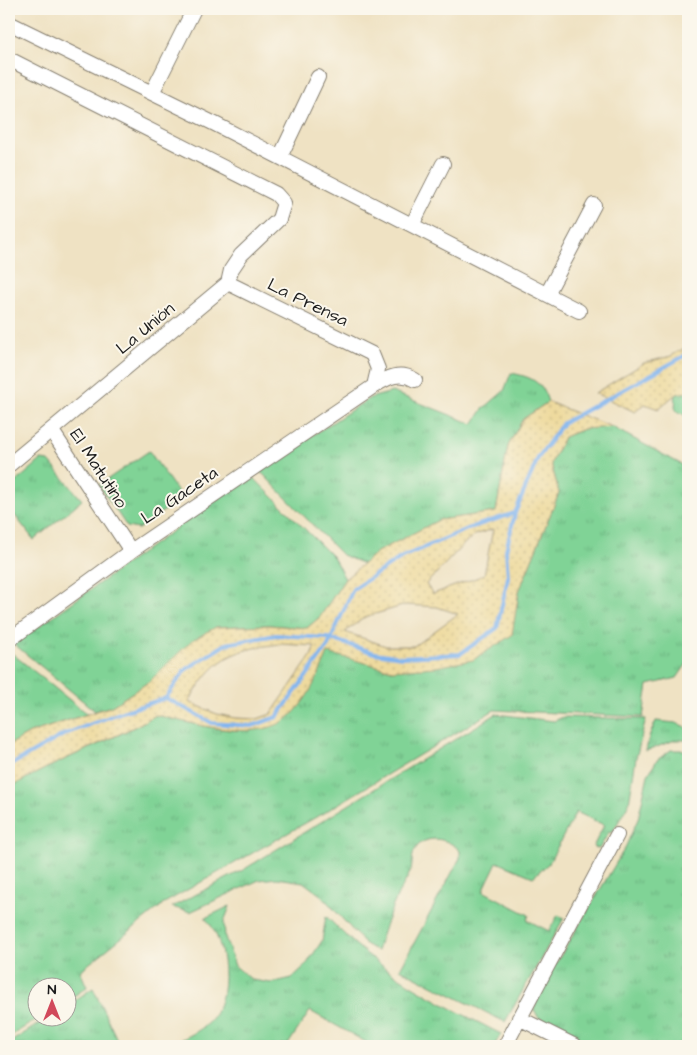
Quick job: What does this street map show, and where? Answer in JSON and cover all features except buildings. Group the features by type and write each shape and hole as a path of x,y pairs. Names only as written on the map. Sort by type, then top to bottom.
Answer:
{"street":[{"path":"152,93 194,9"},
{"path":"9,23 280,157 579,311"},
{"name":"La Unión","path":"9,60 276,194 284,203 279,219 241,255 230,270 228,283 9,466"},
{"path":"280,157 318,77"},
{"path":"412,225 443,164"},
{"path":"547,294 594,205"},
{"name":"La Prensa","path":"228,283 372,354 378,369 374,386"},
{"name":"La Gaceta","path":"9,640 131,551 374,386 391,376 402,374 415,380"},
{"name":"El Matutino","path":"52,430 131,551"},
{"path":"505,1046 617,835"},
{"path":"519,1018 575,1046"}],"green space":[{"path":"511,373 535,381 546,395 548,402 523,419 508,446 496,512 439,520 377,552 364,564 342,555 259,470 370,398 392,392 473,424 483,409 504,391"},
{"path":"688,392 688,417 675,410 676,393"},
{"path":"612,427 688,468 688,662 677,678 648,685 643,717 494,710 325,812 166,902 80,971 87,987 78,993 78,978 28,978 28,1025 9,1037 9,788 156,715 214,728 239,730 261,728 281,721 298,707 313,684 327,652 392,670 517,608 519,591 559,493 551,463 564,437 583,429"},
{"path":"149,451 182,498 138,529 127,527 99,485"},
{"path":"41,460 49,461 82,500 34,540 9,508 9,488"},
{"path":"251,475 333,557 345,579 320,617 307,628 269,625 216,627 150,681 112,706 95,711 14,644"},
{"path":"9,651 87,714 30,733 9,745"},
{"path":"496,714 554,721 563,717 646,719 636,758 629,803 612,833 609,832 599,849 593,847 604,825 576,812 549,863 533,877 497,862 483,891 529,915 527,920 549,931 558,915 564,918 505,1022 400,969 460,858 460,851 445,841 438,839 426,840 414,851 411,870 392,907 377,951 365,944 322,896 303,882 277,878 259,880 190,912 172,907 243,870"},
{"path":"656,721 676,723 688,728 688,740 675,740 646,751 649,737"},
{"path":"671,750 688,750 688,1046 591,1046 538,1017 534,1009 539,992 625,848 638,819 648,775 657,760"},
{"path":"230,906 224,922 225,937 235,966 252,980 271,983 292,978 306,965 322,941 326,916 346,936 387,969 429,996 501,1034 494,1046 373,1046 310,1011 287,1046 281,1044 280,1046 165,1046 199,1030 209,1022 216,1012 224,985 224,970 218,940 205,918"},
{"path":"93,988 120,1046 9,1046 9,1043 32,1028 78,1028 78,998"}],"sand":[{"path":"688,346 688,392 676,394 658,409 645,404 635,412 595,393 644,363 671,356"},
{"path":"548,402 612,427 583,429 564,437 551,463 559,493 519,591 512,635 473,660 436,667 392,670 328,653 305,699 292,715 271,727 256,730 222,729 156,715 9,788 9,745 30,733 112,706 150,681 191,641 216,627 269,625 307,628 320,617 345,579 377,552 439,520 496,512 508,446 523,419","holes":["493,529 484,575 433,594 426,584 474,535","406,605 437,607 458,614 414,646 386,646 345,632 365,617","280,644 315,646 311,656 271,714 257,719 235,718 217,714 189,702 198,687 216,666 236,653"]}],"waterway":[{"path":"9,766 65,734 122,712 166,698 212,723 252,726 277,717 328,646 353,589 402,557 472,527 515,513 538,458 563,423 688,354"},
{"path":"166,698 185,670 226,644 276,635 328,638 375,653 402,657 460,654 497,628 508,577 506,550 515,513"}]}
